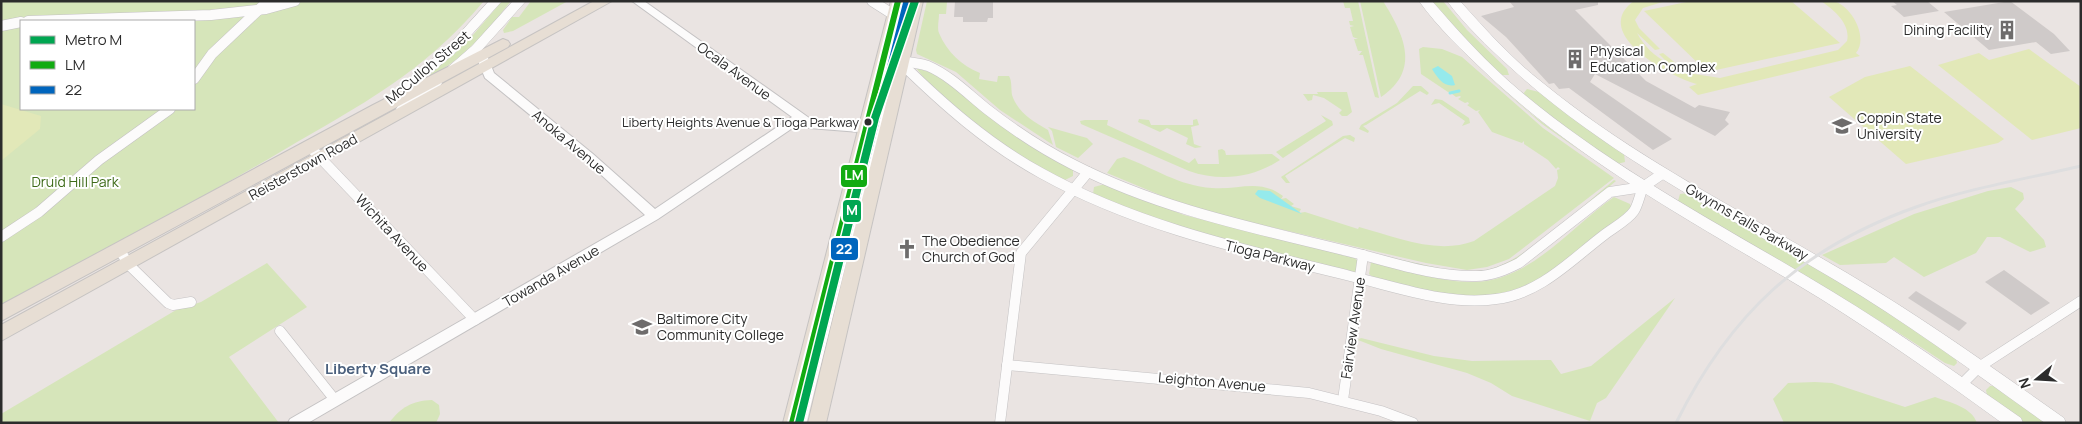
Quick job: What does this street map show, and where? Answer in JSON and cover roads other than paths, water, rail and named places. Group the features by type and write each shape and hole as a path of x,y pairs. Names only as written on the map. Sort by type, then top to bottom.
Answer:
{"main road":[{"name":"McCulloh Street","path":"382,115 451,50 496,1"},
{"path":"448,74 476,49 520,1"},
{"name":"Reisterstown Road","path":"382,115 448,74 483,62 582,1"},
{"name":"Reisterstown Road","path":"1,334 124,257 382,115 605,1"},
{"path":"816,423 916,1"},
{"name":"Gwynns Falls Parkway","path":"1424,1 1456,39 1504,86 1558,129 1643,187 1713,231 1827,296 2015,423"},
{"name":"Gwynns Falls Parkway","path":"1453,1 1484,37 1526,76 1608,140 1662,174 1844,278 1979,367 2058,423"},
{"path":"792,423 896,8"},
{"name":"Reisterstown Road","path":"1,314 124,257"}],"street":[{"path":"195,79 212,54 268,1"},
{"path":"51,20 258,11 295,1"},
{"name":"Ocala Avenue","path":"637,1 799,118 821,126 885,130"},
{"path":"872,1 896,8"},
{"path":"1,26 20,22"},
{"name":"Tioga Parkway","path":"883,60 901,63 914,62 939,71 1017,131 1088,172 1172,207 1363,255 1448,274 1485,276 1519,263 1610,192 1643,187 1662,174"},
{"name":"Anoka Avenue","path":"483,62 489,75 589,157 654,216"},
{"name":"Tioga Parkway","path":"901,63 950,110 985,139 1016,160 1104,206 1163,228 1230,247 1449,300 1483,301 1516,297 1544,282 1634,211 1643,187"},
{"path":"1,237 39,212 99,160 169,110"},
{"name":"Towanda Avenue","path":"295,423 654,216 799,118"},
{"name":"Wichita Avenue","path":"315,152 475,320"},
{"path":"1000,423 1021,253 1088,172"},
{"name":"Fairview Avenue","path":"1343,400 1363,255"},
{"path":"124,257 168,303 173,305 191,302"},
{"path":"1961,385 1979,367 2081,300"},
{"path":"280,331 335,400"},
{"name":"Leighton Avenue","path":"1007,365 1273,388 1343,400 1413,423"}],"water":[{"path":"1438,66 1452,76 1455,85 1447,85 1439,78 1432,69"},
{"path":"1258,190 1270,191 1302,214 1260,198 1255,194"}],"waterway":[{"path":"1450,93 1459,91"}],"railway":[{"path":"1676,423 1697,384 1720,349 1745,318 1773,290 1804,265 1838,243 1875,224 1936,200 2081,166"}],"metro line":[{"name":"M","path":"799,423 875,118 915,1"}],"place":[{"name":"Dining Facility","path":"2007,30"},
{"name":"Physical Education Complex","path":"1575,59"},
{"name":"Liberty Heights Avenue & Tioga Parkway","path":"868,122"},
{"name":"Coppin State University","path":"1842,126"},
{"name":"The Obedience Church of God","path":"907,249"},
{"name":"Baltimore City Community College","path":"642,327"}],"district":[{"name":"Liberty Square","path":"378,369"}],"park label":[{"name":"Druid Hill Park","path":"75,182"}]}
